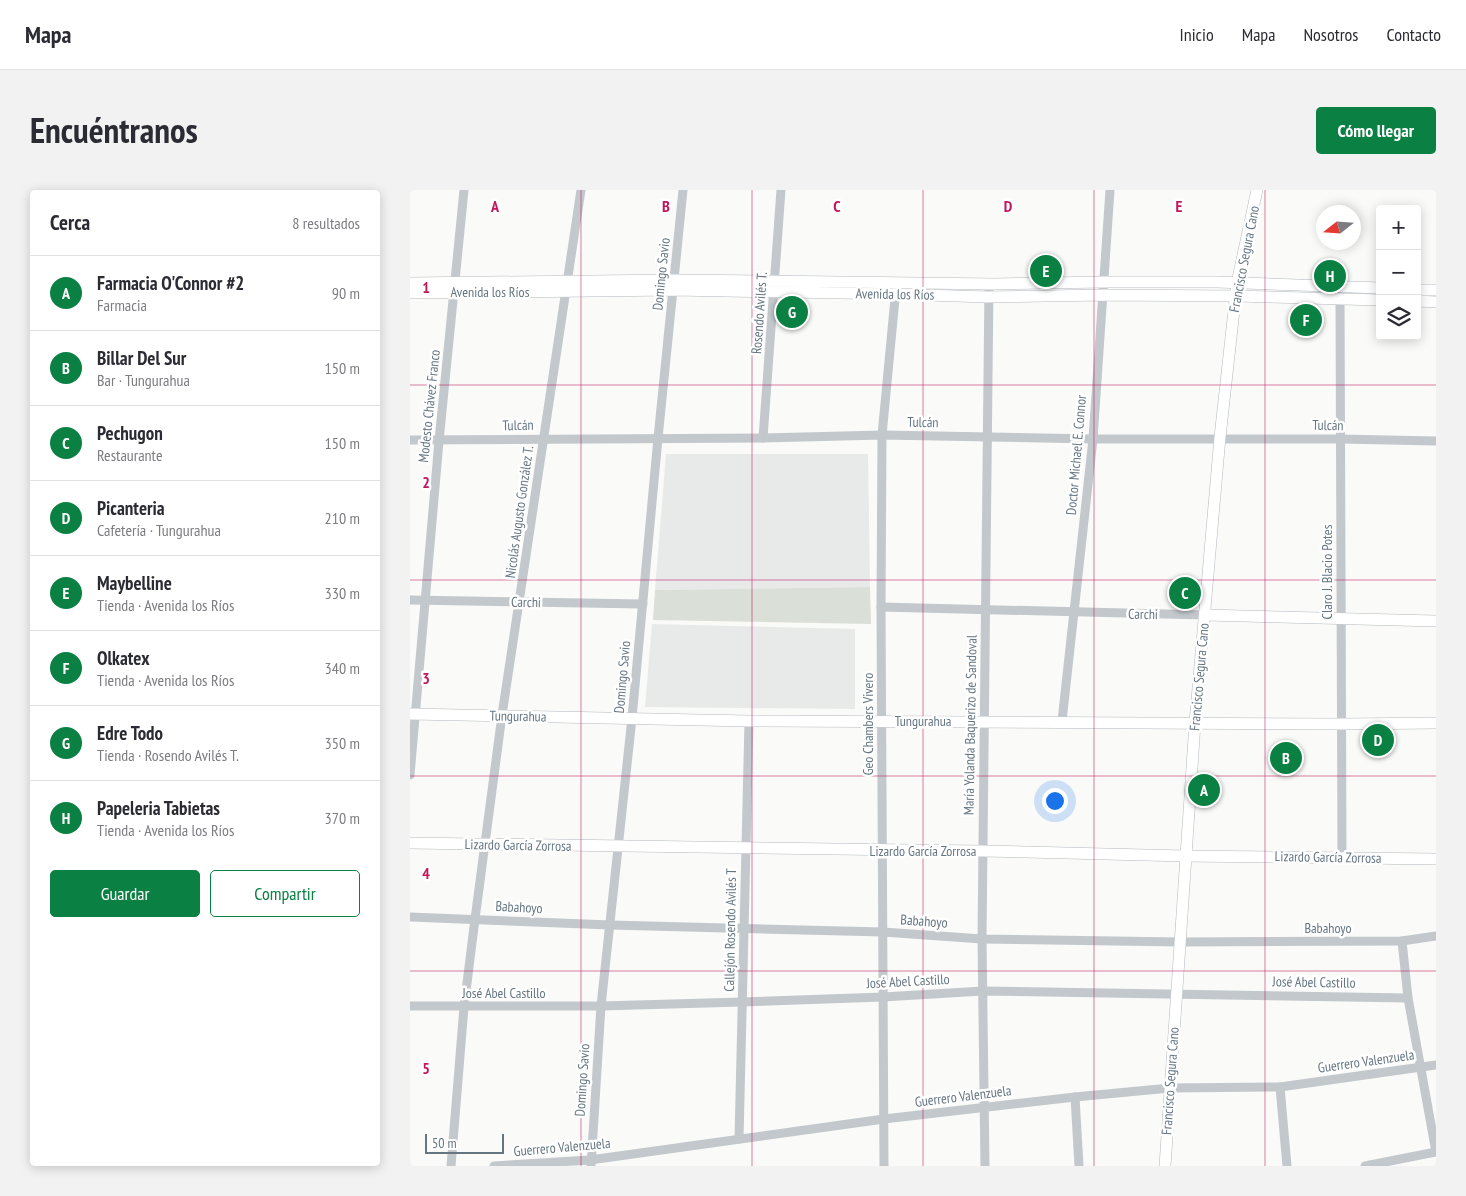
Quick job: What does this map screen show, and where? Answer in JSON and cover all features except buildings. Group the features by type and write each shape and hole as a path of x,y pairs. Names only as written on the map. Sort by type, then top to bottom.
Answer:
{"main road":[{"name":"Francisco Segura Cano","path":"1165,1166 1194,723 1220,438 1237,282 1258,190"},
{"name":"Avenida los Ríos","path":"410,293 455,288 674,285 896,288 1104,282 1237,282 1376,288"},
{"name":"Avenida los Ríos","path":"410,283 455,288"},
{"name":"Avenida los Ríos","path":"896,288 988,297 1103,294 1376,300"},
{"path":"1421,290 1436,290"},
{"path":"1421,301 1436,302"},
{"name":"Carchi","path":"1205,615 1436,621"},
{"name":"Tungurahua","path":"412,714 749,721 1436,723"},
{"name":"Lizardo García Zorrosa","path":"410,843 983,851 1186,856 1436,858"}],"street":[{"name":"Modesto Chávez Franco","path":"410,775 412,714 426,600 439,441 464,190"},
{"name":"Nicolás Augusto González T.","path":"451,1166 464,1006 502,715 581,190"},
{"name":"Domingo Savio","path":"591,1163 601,1006 632,718 683,190"},
{"name":"Rosendo Avilés T.","path":"763,438 781,190"},
{"name":"Doctor Michael E. Connor","path":"1062,722 1093,439 1110,190"},
{"name":"María Yolanda Baquerizo de Sandoval","path":"985,1166 982,939 989,284"},
{"name":"Claro J. Blacio Potes","path":"1340,287 1342,857"},
{"name":"Geo Chambers Vivero","path":"884,1166 882,435 896,288"},
{"name":"Tulcán","path":"410,440 763,438 882,435 1093,439 1220,438 1436,441"},
{"name":"Carchi","path":"410,600 643,604"},
{"name":"Carchi","path":"881,606 1205,615"},
{"name":"Callejón Rosendo Avilés T","path":"739,1139 749,721"},
{"name":"Babahoyo","path":"410,917 610,925 883,932 982,939 1180,942 1402,941 1436,936"},
{"path":"1365,1166 1436,1152 1408,998 1402,941"},
{"name":"José Abel Castillo","path":"410,1006 601,1006 883,997 982,990 1408,998"},
{"name":"Guerrero Valenzuela","path":"494,1166 591,1163 739,1139 984,1107 1170,1088 1280,1087 1436,1065"},
{"path":"1280,1087 1287,1166"},
{"path":"1075,1097 1079,1166"}],"shaded area":[{"path":"666,454 868,454 870,587 655,590"},
{"path":"870,587 871,624 653,620 655,590"},
{"path":"652,624 855,629 855,709 645,707"}],"place":[{"name":"Maybelline","path":"1046,271"},
{"name":"Papeleria Tabietas","path":"1330,276"},
{"name":"Edre Todo","path":"792,312"},
{"name":"Olkatex","path":"1306,320"},
{"name":"Pechugon","path":"1185,593"},
{"name":"Picanteria","path":"1378,740"},
{"name":"Billar Del Sur","path":"1286,758"},
{"name":"Farmacia O'Connor #2","path":"1204,790"}]}
